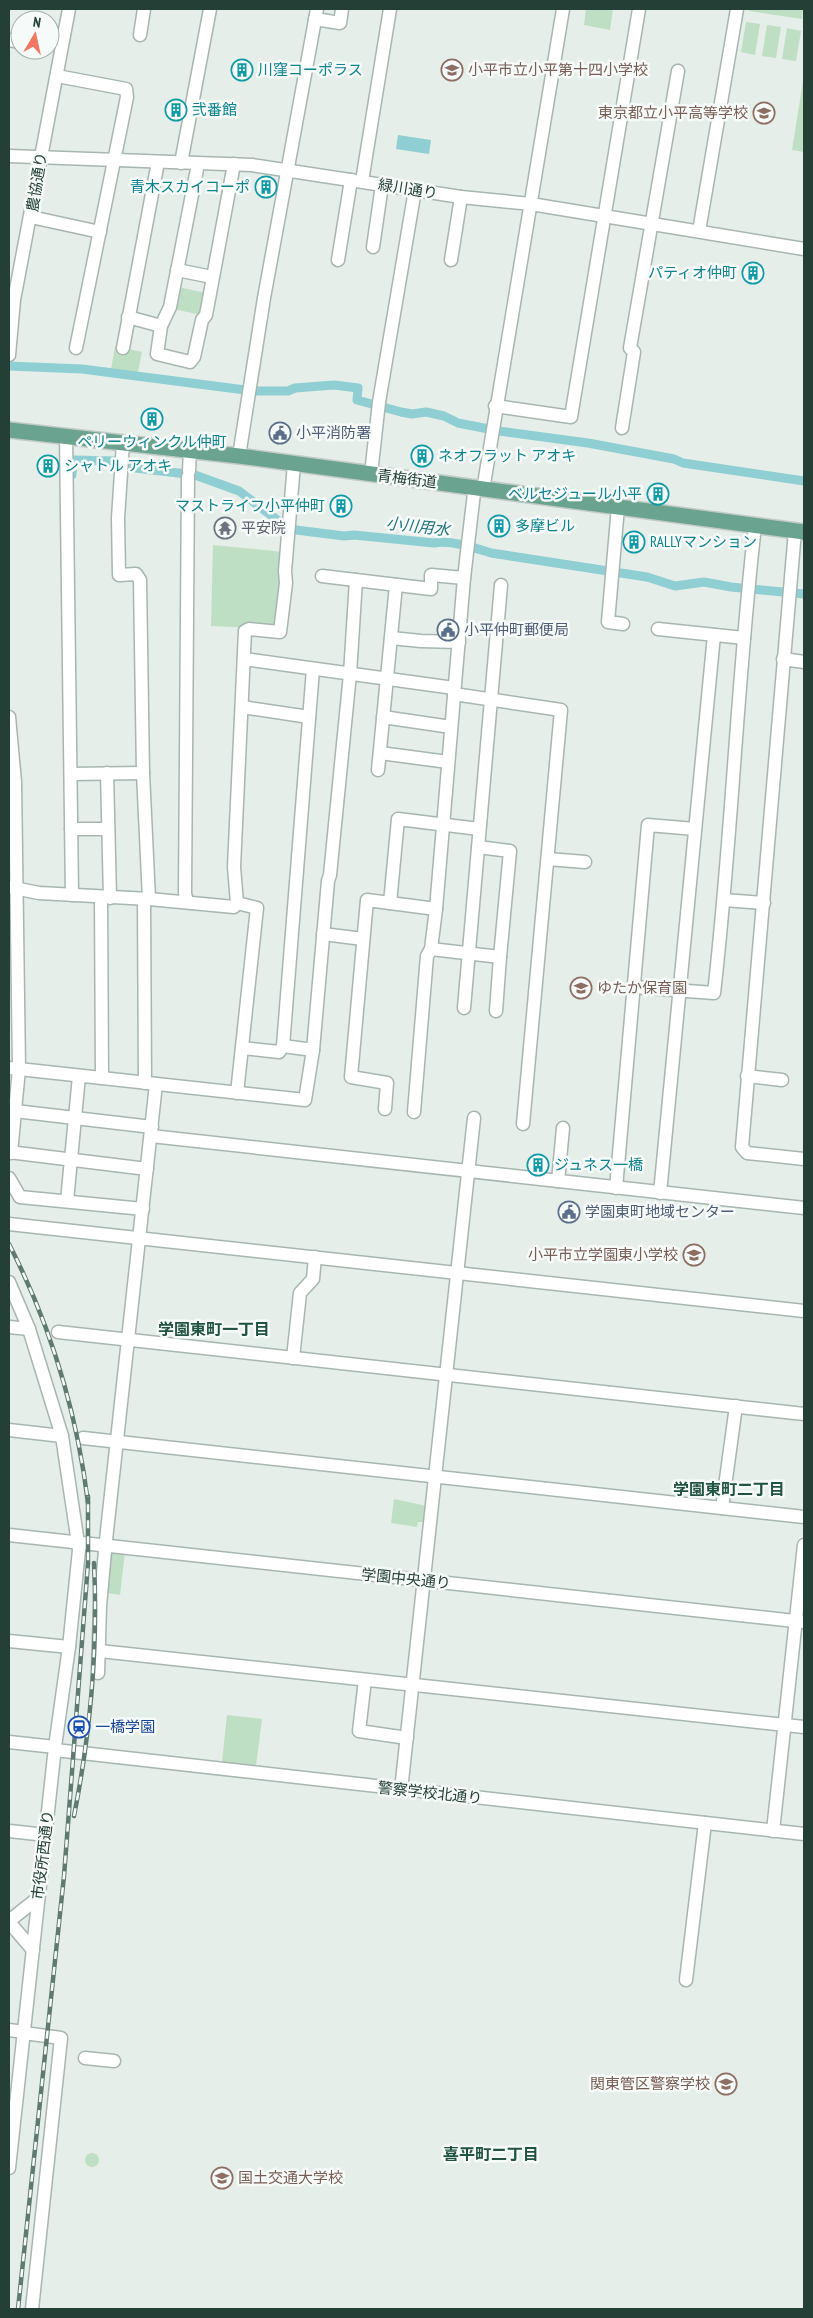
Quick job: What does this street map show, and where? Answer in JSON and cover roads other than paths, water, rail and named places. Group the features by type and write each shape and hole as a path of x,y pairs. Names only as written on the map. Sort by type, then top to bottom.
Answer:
{"main road":[{"name":"青梅街道","path":"9,430 239,456 800,531"}],"street":[{"name":"農協通り","path":"60,36 69,9"},
{"path":"140,35 144,9"},
{"path":"180,163 210,9"},
{"path":"239,456 248,391 316,14 340,23 342,9"},
{"path":"338,260 356,181 390,9"},
{"path":"414,1112 428,956 431,949 436,909 458,642 474,493 484,484 563,9"},
{"path":"496,406 572,416 639,9"},
{"path":"699,231 737,9"},
{"name":"農協通り","path":"9,355 14,300 57,76 56,60"},
{"path":"622,428 634,352 630,348 678,71"},
{"path":"57,76 126,89 127,97 76,348"},
{"name":"緑川通り","path":"9,156 198,164 252,164 461,197 531,204 804,249"},
{"path":"123,348 158,162"},
{"path":"198,164 170,307 161,326 157,354 190,362 194,357 202,320 206,315 234,164"},
{"path":"372,247 382,185"},
{"path":"371,474 380,405 416,190"},
{"path":"451,260 461,197"},
{"path":"31,217 100,232"},
{"path":"177,270 212,277"},
{"path":"128,317 161,326"},
{"path":"66,436 72,896"},
{"path":"98,1673 100,1606 116,1441 129,1340 151,1132 140,580 136,574 119,575 118,518 121,486 120,463 123,443"},
{"path":"187,902 185,893 190,450"},
{"path":"237,903 234,867 245,631 249,629 280,632 286,582 294,464"},
{"path":"618,507 608,622 623,624"},
{"path":"634,987 714,993 724,900 730,797 755,526"},
{"path":"800,531 789,592 742,1147 747,1153 804,1159"},
{"path":"322,576 430,589 431,576 464,578"},
{"path":"14,1069 305,1100 313,1050 350,674 356,580"},
{"path":"378,770 396,585"},
{"path":"464,1008 467,954 501,585"},
{"path":"658,629 744,638"},
{"path":"660,1193 714,635"},
{"path":"391,638 421,642 458,642"},
{"path":"244,659 387,679 454,691 490,700 561,710 523,1124"},
{"path":"784,659 804,662"},
{"path":"243,1048 279,1052 283,1046 313,669"},
{"path":"242,707 309,717"},
{"path":"9,717 15,782 12,887 15,1111 10,1153 147,1168"},
{"path":"383,717 451,727"},
{"path":"380,753 448,762"},
{"path":"102,1078 108,829 107,773"},
{"path":"71,774 143,773"},
{"path":"390,903 398,818 479,829"},
{"path":"616,1188 648,825 695,829"},
{"path":"71,829 108,829"},
{"path":"478,848 510,851 496,1012"},
{"path":"548,859 585,862"},
{"path":"12,887 39,893 72,896 146,899 234,907 237,903"},
{"path":"385,1109 387,1082 351,1077 367,900 436,909"},
{"path":"724,900 764,903"},
{"path":"237,903 257,908 237,1093"},
{"path":"323,934 364,939"},
{"path":"431,949 500,957"},
{"path":"283,1046 313,1050"},
{"path":"67,1202 79,1076"},
{"path":"747,1076 782,1080"},
{"path":"15,1111 75,1118 151,1132 558,1182 804,1208"},
{"path":"401,1790 474,1118"},
{"path":"558,1182 563,1128"},
{"path":"9,1178 20,1197 143,1209"},
{"path":"9,1224 804,1311"},
{"path":"293,1358 300,1292 313,1279 315,1258"},
{"name":"市役所西通り","path":"9,1282 29,1329 62,1436 79,1550 38,1898 9,2168"},
{"path":"9,1327 29,1329"},
{"path":"58,1332 804,1414"},
{"path":"722,1508 736,1406"},
{"path":"9,1430 62,1436"},
{"path":"83,1438 804,1517"},
{"name":"学園中央通り","path":"9,1535 800,1622"},
{"path":"773,1831 784,1725 800,1622 804,1545"},
{"path":"9,1641 69,1647"},
{"path":"100,1651 804,1727"},
{"path":"365,1680 359,1731 407,1738"},
{"name":"警察学校北通り","path":"9,1742 401,1790 804,1834"},
{"path":"686,1980 705,1823"},
{"path":"9,1831 46,1835"},
{"path":"33,1950 9,1922 38,1898"},
{"path":"9,2030 61,2038 32,2309"},
{"path":"85,2058 114,2061"}],"water":[{"path":"398,135 431,140 429,154 396,149"}],"waterway":[{"path":"9,366 82,369 253,391 288,391 295,388 334,385 358,388 357,400 401,412 412,414 426,412 444,416 458,423 499,431 588,443 674,459 683,463 804,481"},
{"name":"小川用水","path":"72,475 73,460 117,461 127,467 195,475 239,491 284,525 296,530 344,536 354,535 456,544 491,553 647,577 675,586 704,582 731,587 804,594"}],"railway":[{"path":"9,1244 37,1306 60,1370 77,1436 88,1503"},
{"path":"18,2309 64,1876 88,1563 88,1496"},
{"path":"74,1816 80,1785 92,1690 95,1626 94,1563"}],"place":[{"name":"川窪コーポラス","path":"242,70"},
{"name":"小平市立小平第十四小学校","path":"452,70"},
{"name":"弐番館","path":"176,110"},
{"name":"東京都立小平高等学校","path":"764,113"},
{"name":"青木スカイコーポ","path":"266,187"},
{"name":"パティオ仲町","path":"753,273"},
{"name":"ペリーウィンクル仲町","path":"152,419"},
{"name":"小平消防署","path":"280,433"},
{"name":"ネオフラット アオキ","path":"422,456"},
{"name":"シャトル アオキ","path":"48,466"},
{"name":"ベルセジュール小平","path":"658,494"},
{"name":"マストライフ小平仲町","path":"341,506"},
{"name":"多摩ビル","path":"499,526"},
{"name":"平安院","path":"225,528"},
{"name":"RALLYマンション","path":"634,542"},
{"name":"小平仲町郵便局","path":"448,630"},
{"name":"ゆたか保育園","path":"581,988"},
{"name":"ジュネス一橋","path":"538,1165"},
{"name":"学園東町地域センター","path":"569,1212"},
{"name":"小平市立学園東小学校","path":"694,1255"},
{"name":"一橋学園","path":"79,1727"},
{"name":"関東管区警察学校","path":"726,2084"},
{"name":"国土交通大学校","path":"222,2178"}],"district":[{"name":"学園東町一丁目","path":"214,1329"},
{"name":"学園東町二丁目","path":"729,1489"},
{"name":"喜平町二丁目","path":"491,2154"}]}
